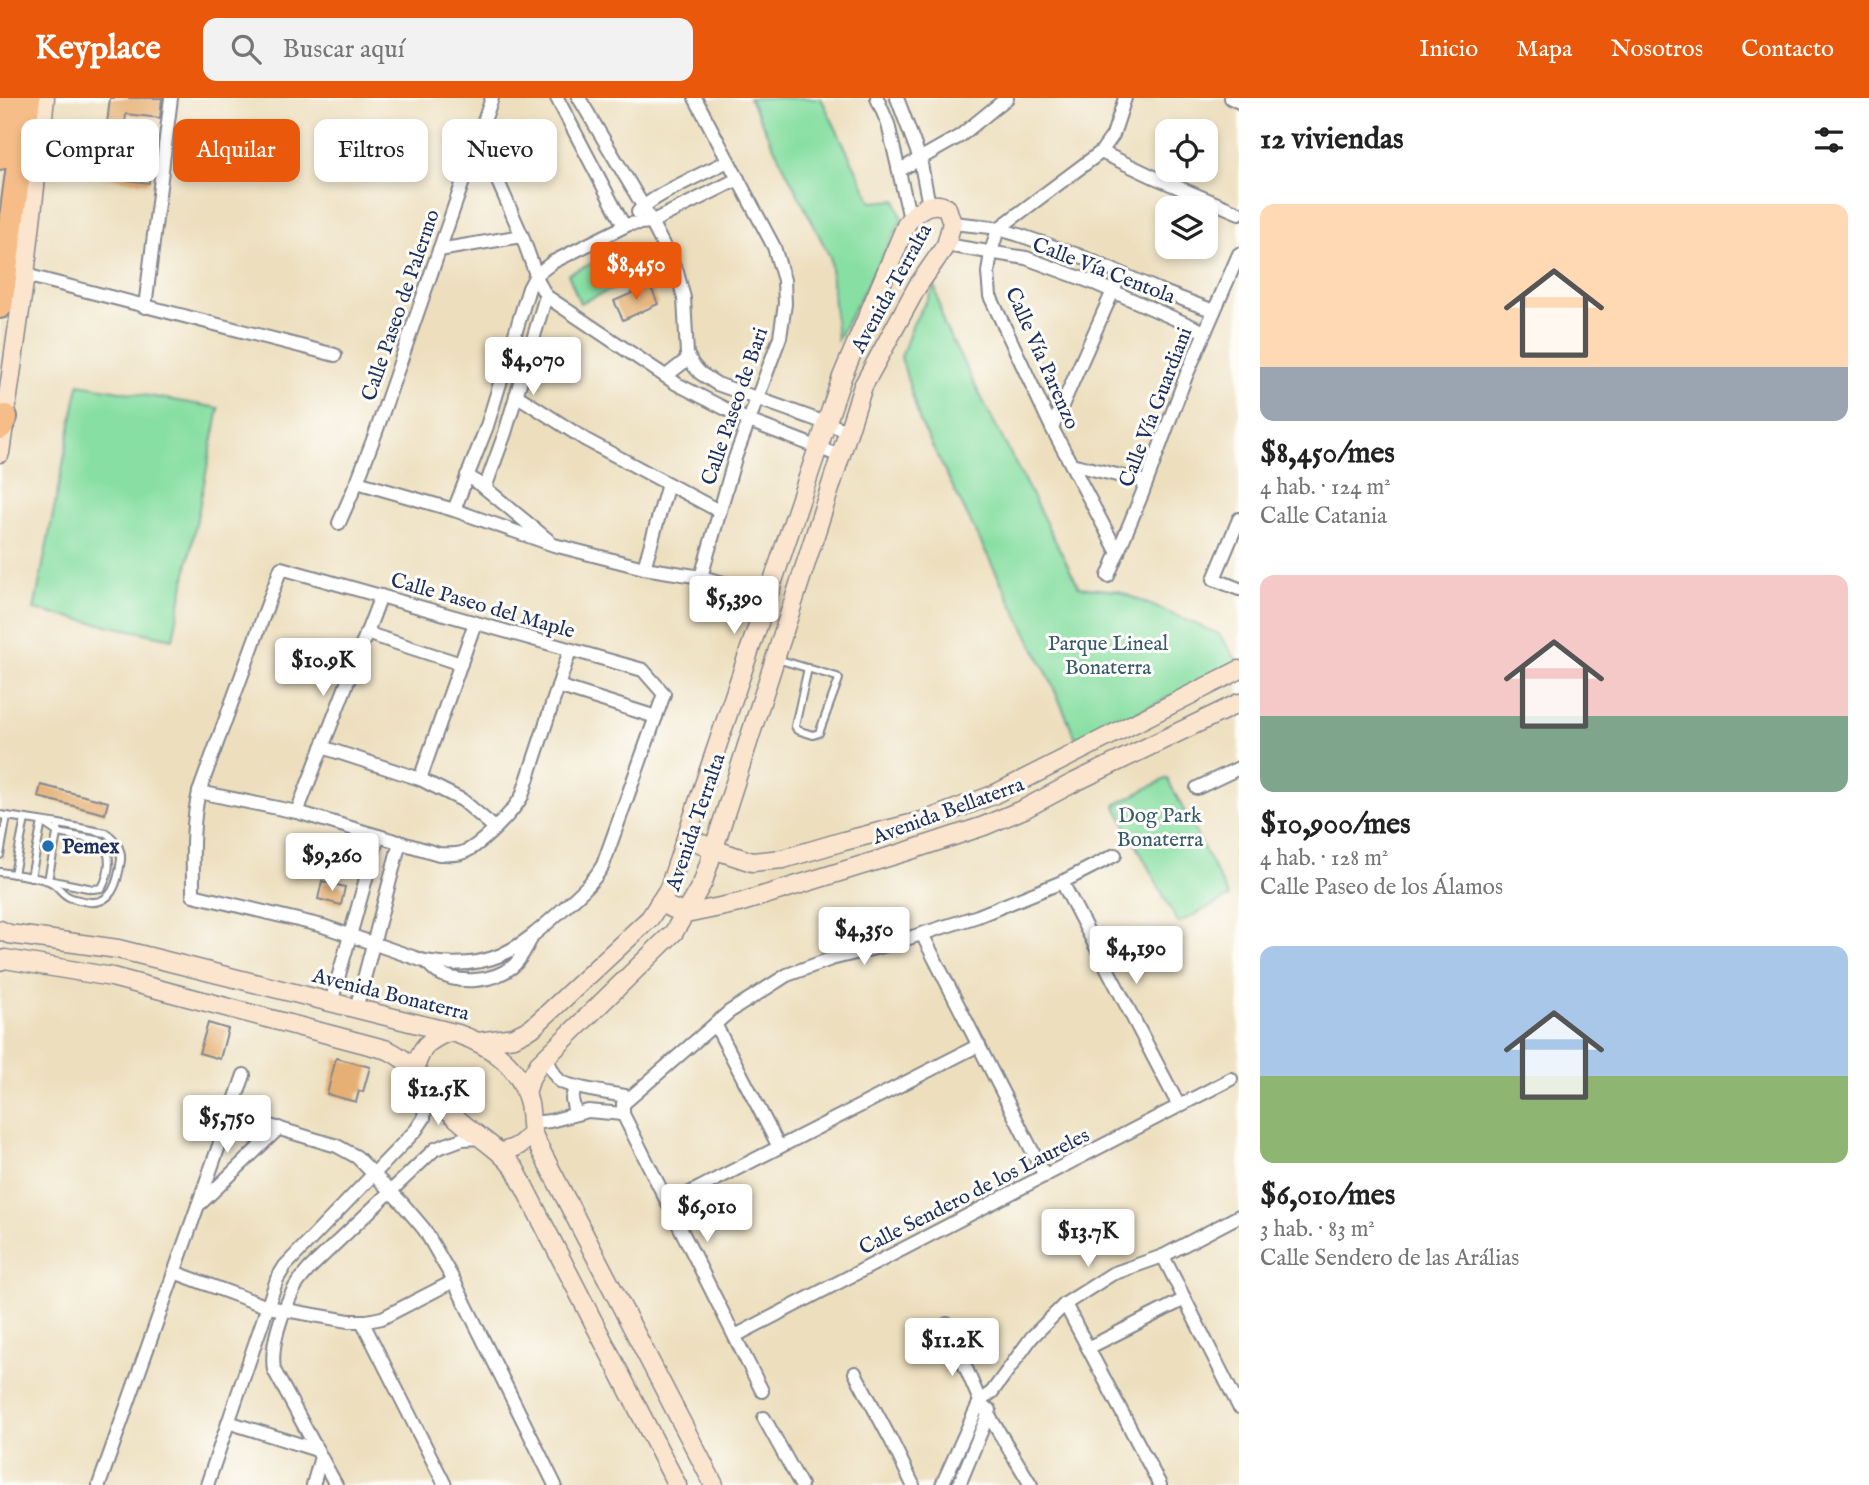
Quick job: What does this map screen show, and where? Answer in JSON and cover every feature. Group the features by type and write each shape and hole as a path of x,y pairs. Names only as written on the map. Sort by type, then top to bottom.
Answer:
{"highway":[{"path":"0,157 9,98"},
{"path":"0,306 28,98"}],"street":[{"path":"0,453 2,422 25,275 45,98"},
{"path":"145,307 171,98"},
{"name":"Calle Paseo de Palermo","path":"484,119 492,98"},
{"path":"557,98 627,225"},
{"path":"579,98 643,206 677,272 684,298 687,354 692,365 717,384 848,431"},
{"name":"Calle Paseo de Bari","path":"695,98 774,247 784,280 785,304 780,337 735,458 701,577"},
{"path":"877,98 888,124 910,219"},
{"path":"897,98 920,159 929,205"},
{"path":"900,170 960,136 1007,98"},
{"path":"998,229 1101,152 1113,135 1125,98"},
{"path":"1231,98 1239,102"},
{"path":"1101,152 1239,213"},
{"path":"627,225 643,206 728,161"},
{"path":"454,510 487,426 525,300 536,275 553,262 627,225 650,222 738,179"},
{"name":"Calle Paseo de Palermo","path":"339,523 381,420 462,182"},
{"path":"498,182 545,296 677,384 749,421 840,456"},
{"name":"Avenida Terralta","path":"479,1042 514,1037 532,1027 650,918 669,888 842,377 907,223 929,205 941,204 947,208 952,223 946,245 917,288 863,386 703,882 674,932 539,1063 526,1093"},
{"name":"Calle Vía Centola","path":"952,223 998,229 1078,255 1214,311"},
{"name":"Calle Vía Parenzo","path":"998,229 988,273 990,296 1052,428 1118,553"},
{"path":"439,250 522,236"},
{"name":"Calle Vía Centola","path":"946,245 1026,258 1113,291 1205,332"},
{"name":"Calle Vía Guardiani","path":"1108,576 1186,376 1239,254"},
{"path":"1052,428 1121,273"},
{"path":"25,275 335,355"},
{"path":"485,488 505,433 545,296"},
{"path":"666,376 689,358"},
{"path":"516,395 586,440 719,512"},
{"path":"1071,464 1146,482"},
{"path":"467,475 554,545"},
{"path":"357,482 454,510 554,545 644,568 701,577 739,587"},
{"path":"644,568 668,484"},
{"path":"1239,519 1214,579 1239,589"},
{"name":"Calle Paseo del Maple","path":"199,792 281,568 643,670 664,694 656,717"},
{"path":"296,812 381,596"},
{"path":"419,779 475,623"},
{"path":"366,633 461,664"},
{"path":"558,686 656,717 607,856 597,875 592,883 532,937 521,957 511,967 470,981 451,978 424,961 323,926 193,895 193,833 199,792 296,812 439,854 463,853 495,828 514,809 522,796 558,686 570,650"},
{"name":"Avenida Bellaterra","path":"687,837 752,862 783,859 926,820 993,795 1239,670"},
{"name":"Avenida Bellaterra","path":"685,914 739,903 984,826 1239,703"},
{"path":"322,747 419,779 462,800 495,828"},
{"path":"1197,788 1236,770 1239,784"},
{"path":"331,1003 378,836"},
{"path":"356,1009 400,842"},
{"path":"500,1152 526,1141 532,1127 575,1114 625,1105 729,1012 787,975 831,959 978,916 1062,882 1115,855"},
{"path":"1062,882 1179,1106"},
{"path":"659,903 685,914"},
{"path":"5,932 3,960 112,977 388,1050 403,1058 415,1068 452,1113 500,1152 515,1169 677,1485"},
{"name":"Avenida Bonaterra","path":"5,932 118,949 458,1034 488,1047 511,1066 526,1093 532,1127 541,1152 712,1484"},
{"path":"922,934 1045,1176"},
{"path":"112,977 118,949"},
{"path":"715,1024 779,1147"},
{"path":"415,1068 421,1052 432,1039 448,1032"},
{"path":"668,1204 979,1045"},
{"path":"546,1057 557,1078 563,1083 625,1105 668,1204 762,1391"},
{"path":"99,1485 244,1075"},
{"name":"Calle Sendero de los Laureles","path":"735,1336 1231,1079"},
{"path":"207,1485 277,1279 285,1266 416,1130 424,1118 427,1083"},
{"path":"575,1087 572,1094 575,1114"},
{"path":"230,1114 337,1146 357,1157 424,1229 454,1281 555,1485"},
{"path":"198,1205 279,1128"},
{"path":"336,1485 274,1370 272,1358 275,1341 295,1287 311,1267 435,1149 462,1139 481,1138"},
{"path":"942,1485 980,1401 992,1392 1032,1337 1065,1304 1112,1274 1163,1256 1239,1216"},
{"path":"1163,1256 1239,1407"},
{"path":"174,1272 268,1307 349,1321 382,1318 454,1281"},
{"path":"1088,1348 1185,1299"},
{"path":"1065,1304 1160,1485"},
{"path":"600,1335 628,1319"},
{"path":"362,1321 445,1485"},
{"path":"947,1324 980,1401 1031,1485"},
{"path":"855,1373 913,1485"},
{"path":"959,1485 989,1415 992,1392"},
{"path":"764,1418 801,1485"},
{"path":"228,1422 319,1453"},
{"path":"313,1485 319,1453"}],"lane":[{"path":"775,658 808,668 837,677 839,679 819,733 815,735 797,730 795,726 808,668"},
{"path":"0,855 4,815 97,831 111,837 118,846 121,857 115,889 102,901 92,903 70,898 48,880"},
{"path":"14,874 25,819"},
{"path":"0,872 93,889 102,888 110,858 102,841 58,833 42,822"},
{"path":"31,877 42,822"},
{"path":"48,880 59,824"}],"green space":[{"path":"749,98 821,98 872,202 896,200 902,220 837,340 830,257"},
{"path":"622,250 635,280 580,303 568,274"},
{"name":"Parque Lineal Bonaterra","path":"935,286 944,325 1079,587 1118,591 1219,634 1238,662 1078,743 1048,675 920,422 901,357 913,324"},
{"path":"79,384 219,408 173,639 34,610"},
{"name":"Dog Park Bonaterra","path":"1167,778 1229,897 1178,923 1115,805"}],"building":[{"path":"110,98 162,98 160,118 126,114 125,119 108,119"},
{"path":"650,285 658,304 623,320 614,301"},
{"path":"41,785 108,802 105,814 38,797"},
{"path":"322,881 345,887 341,905 318,899"},
{"path":"208,1023 228,1029 220,1059 199,1053"},
{"path":"336,1058 370,1067 363,1092 359,1091 356,1102 327,1094"}],"place":[{"name":"Pemex","path":"48,846"}]}
